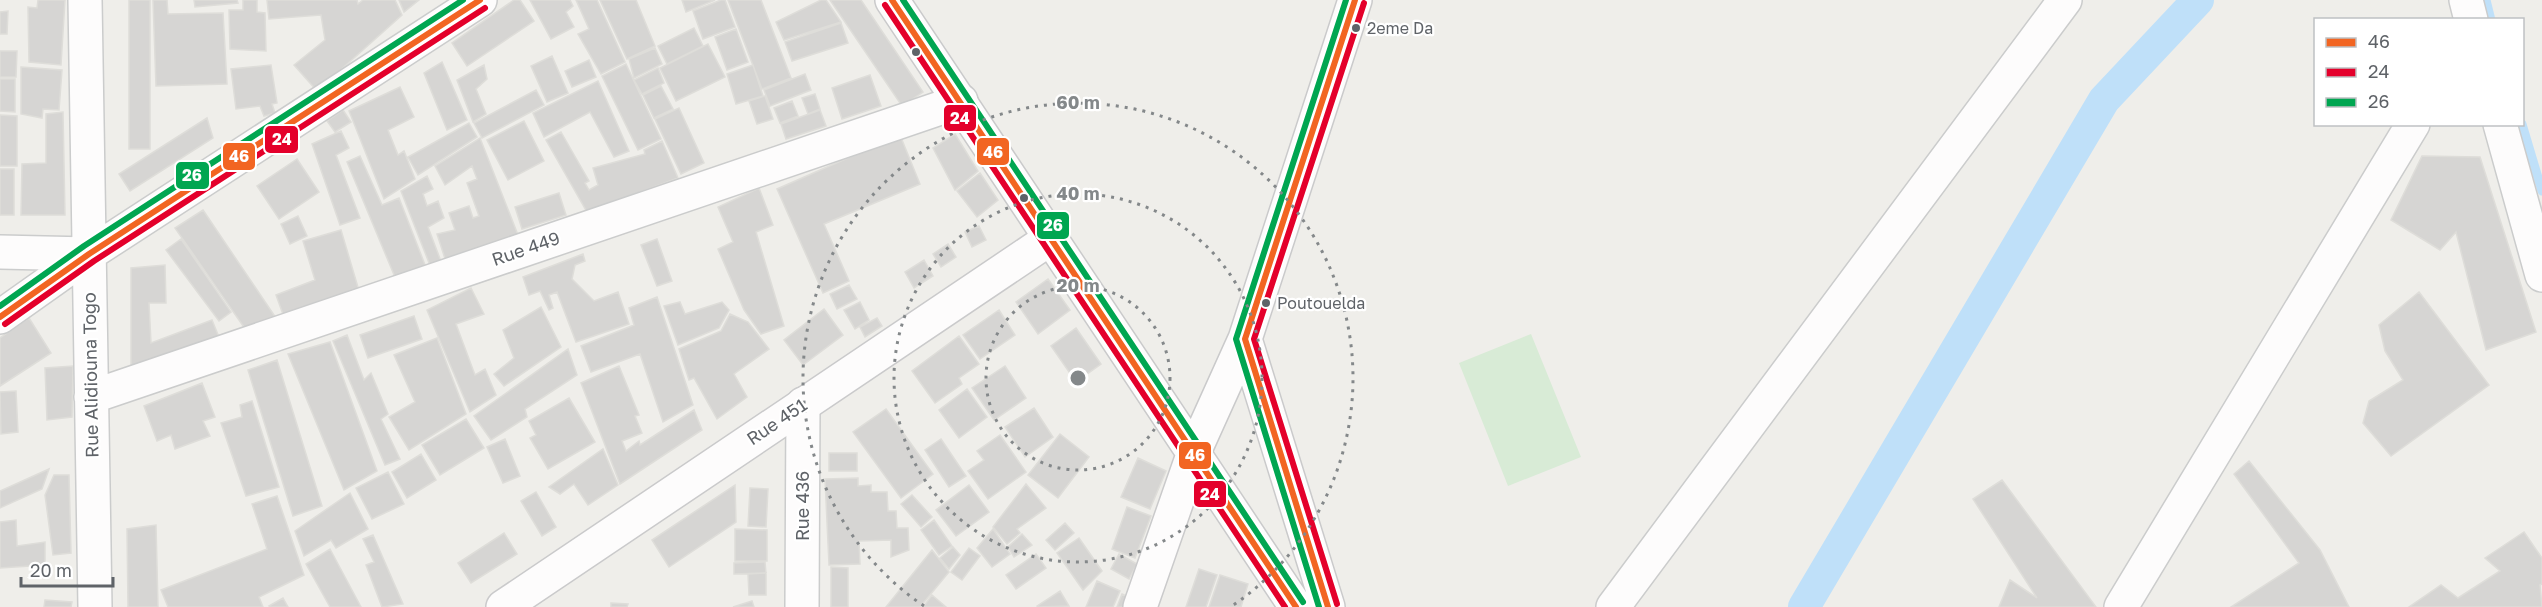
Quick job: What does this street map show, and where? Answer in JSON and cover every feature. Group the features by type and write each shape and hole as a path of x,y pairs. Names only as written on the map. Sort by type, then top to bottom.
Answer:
{"street":[{"name":"Rue Alidiouna Togo","path":"85,0 95,607"},
{"path":"0,317 88,254 480,0"},
{"path":"892,0 1296,607"},
{"path":"1140,607 1194,452 1245,339 1355,0"},
{"path":"1613,607 2065,0"},
{"path":"2466,0 2470,18"},
{"name":"Rue 449","path":"91,397 961,101"},
{"path":"2135,600 2412,126"},
{"path":"2500,126 2542,275"},
{"name":"Rue 451","path":"503,607 1051,238"},
{"path":"0,252 88,254"},
{"path":"1245,339 1328,607"},
{"name":"Rue 436","path":"802,607 803,404"}],"green space":[{"path":"1531,334 1581,457 1508,486 1459,363"}],"building":[{"path":"38,0 65,0 61,65 29,62 28,7 37,8"},
{"path":"129,0 150,0 150,149 129,149"},
{"path":"153,0 167,0 168,14 223,13 227,84 156,86"},
{"path":"194,0 237,0 238,3 195,7"},
{"path":"243,0 257,0 257,12 265,13 266,51 230,49 229,10 243,10"},
{"path":"267,0 357,0 358,4 363,0 395,0 402,15 317,91 294,65 325,40 321,15 269,19"},
{"path":"399,0 419,0 404,12"},
{"path":"514,0 520,0 534,21 467,66 452,43"},
{"path":"530,0 570,0 573,6 566,12 574,27 551,39"},
{"path":"576,0 597,0 625,62 601,74 578,34 589,29"},
{"path":"600,0 636,0 655,46 627,59"},
{"path":"682,0 715,0 686,12"},
{"path":"725,0 735,27 703,39 693,11"},
{"path":"728,0 761,0 791,78 762,89"},
{"path":"821,0 826,0 841,22 784,40 776,22"},
{"path":"830,0 861,0 923,92 902,106"},
{"path":"8,11 7,34 0,34 0,12"},
{"path":"841,23 848,43 792,61 785,42"},
{"path":"694,28 703,46 667,64 658,46"},
{"path":"736,29 748,62 727,70 715,37"},
{"path":"708,44 725,77 676,101 660,68"},
{"path":"655,48 662,64 634,78 629,59"},
{"path":"0,51 17,51 16,77 0,77"},
{"path":"552,56 568,93 547,102 531,66"},
{"path":"589,60 596,77 572,87 565,71"},
{"path":"442,62 467,120 447,130 424,73"},
{"path":"626,64 661,139 638,150 602,76"},
{"path":"271,65 277,103 272,104 275,113 264,116 260,106 236,109 231,69"},
{"path":"484,65 487,79 476,89 486,114 473,122 457,80"},
{"path":"753,65 763,96 736,104 727,74"},
{"path":"21,67 62,70 59,110 43,109 42,118 21,114"},
{"path":"658,68 664,83 642,94 634,80"},
{"path":"805,74 811,90 770,106 764,90"},
{"path":"870,75 881,106 842,119 832,88"},
{"path":"0,79 15,79 15,112 0,111"},
{"path":"598,81 629,151 614,157 590,112 544,137 533,113"},
{"path":"661,86 673,109 654,118 643,95"},
{"path":"400,87 414,117 388,130 398,155 404,151 415,179 384,199 349,111"},
{"path":"536,90 544,105 482,138 474,123"},
{"path":"815,94 820,109 808,114 802,98"},
{"path":"765,96 773,119 757,124 749,101"},
{"path":"792,101 798,116 780,123 774,108"},
{"path":"679,108 704,163 681,174 655,119"},
{"path":"343,110 351,122 335,132 327,121"},
{"path":"820,110 826,126 786,139 781,124"},
{"path":"63,112 65,215 21,215 22,164 46,163 46,114"},
{"path":"0,115 17,116 17,166 0,166"},
{"path":"207,118 213,138 130,191 119,174"},
{"path":"524,121 544,161 508,180 487,140"},
{"path":"469,123 477,137 418,175 408,157"},
{"path":"341,131 349,148 336,155 360,218 340,225 312,144"},
{"path":"561,132 589,181 585,183 589,190 598,185 593,168 645,154 644,150 662,141 678,178 587,212 546,140"},
{"path":"955,134 978,171 955,190 933,148"},
{"path":"900,135 920,184 824,224 849,281 823,293 777,189"},
{"path":"480,138 520,240 448,268 437,234 455,230 449,213 469,206 473,218 479,216 467,183 477,179 472,166 445,185 435,166"},
{"path":"360,156 382,205 399,198 427,270 397,282 347,162"},
{"path":"2422,156 2480,157 2536,332 2486,350 2456,232 2440,250 2391,220"},
{"path":"297,159 319,192 279,219 257,186"},
{"path":"0,169 14,169 14,215 0,215"},
{"path":"980,173 998,200 977,217 957,191"},
{"path":"427,176 433,189 423,194 427,206 438,201 444,218 428,227 442,264 431,268 401,191"},
{"path":"759,188 773,225 756,232 784,326 761,334 744,310 718,249 733,242 718,207"},
{"path":"559,193 566,215 522,229 515,207"},
{"path":"203,210 276,318 248,333 175,228"},
{"path":"298,216 307,236 290,244 281,224"},
{"path":"979,226 986,240 972,247 965,232"},
{"path":"341,230 360,294 285,320 276,295 315,280 303,241"},
{"path":"181,239 231,312 219,321 166,250"},
{"path":"657,239 672,281 657,286 641,245"},
{"path":"948,244 956,257 941,267 933,254"},
{"path":"583,254 585,261 575,265 572,279 594,301 618,292 629,324 576,342 557,292 549,295 553,308 549,310 540,291 529,295 523,277"},
{"path":"924,260 933,276 914,288 905,272"},
{"path":"165,265 166,303 149,303 151,343 212,320 219,337 131,370 131,268"},
{"path":"1048,279 1070,310 1038,334 1016,302"},
{"path":"849,285 857,299 837,309 830,294"},
{"path":"471,288 484,314 456,324 475,375 485,369 496,395 470,412 427,310"},
{"path":"2419,292 2489,385 2391,456 2363,423 2369,401 2403,380 2385,351 2379,325"},
{"path":"657,297 693,405 663,422 640,354 591,372 581,346 634,325 629,308"},
{"path":"680,302 685,314 722,302 729,310 719,328 678,345 664,306"},
{"path":"860,302 869,320 855,329 844,310"},
{"path":"541,307 561,347 504,386 494,374 514,358 503,330"},
{"path":"824,309 843,335 803,365 784,340"},
{"path":"999,310 1015,335 980,359 963,335"},
{"path":"730,314 748,322 769,349 734,374 747,397 717,419 694,378 689,380 679,349 721,331"},
{"path":"414,316 422,339 368,358 360,335"},
{"path":"29,318 51,353 0,386 0,338"},
{"path":"877,318 882,326 865,337 860,327"},
{"path":"1076,328 1101,364 1076,382 1051,346"},
{"path":"347,335 364,380 371,373 388,414 381,419 400,459 385,465 333,341"},
{"path":"959,336 979,364 959,378 962,384 935,403 912,371"},
{"path":"437,338 466,414 409,450 389,417 415,402 394,355"},
{"path":"330,342 377,471 344,490 288,354"},
{"path":"568,349 577,375 525,409 527,417 491,440 474,416"},
{"path":"277,360 322,506 293,516 248,370"},
{"path":"73,366 72,417 47,420 45,368"},
{"path":"619,366 639,415 635,416 642,433 622,441 626,451 639,441 640,445 694,410 702,430 620,484 581,383"},
{"path":"1005,366 1026,398 994,420 972,388"},
{"path":"202,383 215,417 203,421 210,436 175,449 171,435 157,441 144,406"},
{"path":"967,389 987,417 959,438 939,410"},
{"path":"16,391 18,432 1,434 0,392"},
{"path":"569,398 595,442 548,469 530,438 536,435 529,421"},
{"path":"252,401 279,487 246,496 221,423 242,417 240,405"},
{"path":"1034,408 1053,437 1025,457 1005,427"},
{"path":"886,409 933,474 901,498 853,432"},
{"path":"466,419 484,448 440,475 422,445"},
{"path":"1060,434 1089,457 1058,498 1028,475"},
{"path":"1000,435 1026,472 988,499 968,471 984,460 977,451"},
{"path":"505,439 520,476 503,483 487,447"},
{"path":"941,439 966,476 949,487 925,450"},
{"path":"603,449 618,485 588,505 574,484 560,494 549,487"},
{"path":"829,453 857,453 857,471 829,471"},
{"path":"421,454 436,480 407,498 392,472"},
{"path":"1138,458 1166,471 1150,509 1121,497"},
{"path":"2249,461 2320,550 2349,607 2231,607 2299,563 2234,474"},
{"path":"49,469 42,489 0,508 0,491"},
{"path":"388,472 404,504 372,519 356,488"},
{"path":"54,475 69,475 71,553 53,555 45,495"},
{"path":"858,478 858,486 871,485 871,492 887,492 888,511 896,511 897,528 908,528 909,550 891,557 891,540 859,541 860,564 829,565 825,479"},
{"path":"2002,480 2096,607 1999,607 2010,580 2037,598 1973,499"},
{"path":"1026,484 1046,508 1017,529 1020,533 1007,544 993,527"},
{"path":"735,485 736,522 669,567 652,540"},
{"path":"969,485 989,512 956,536 936,510"},
{"path":"750,488 768,489 766,527 748,526"},
{"path":"536,492 556,527 542,536 521,501"},
{"path":"350,493 368,529 336,548 331,540 304,556 295,531"},
{"path":"912,495 932,517 921,527 901,504"},
{"path":"277,496 304,575 259,597 263,607 168,607 161,590 267,549 252,504"},
{"path":"1127,507 1151,516 1135,558 1112,549"},
{"path":"16,520 17,546 45,542 45,565 0,568 0,522"},
{"path":"934,520 952,546 939,555 921,530"},
{"path":"1065,523 1074,533 1055,550 1046,540"},
{"path":"156,525 158,607 128,607 127,529"},
{"path":"735,529 767,530 767,561 735,561"},
{"path":"993,529 1010,554 992,567 977,548"},
{"path":"2524,532 2542,558 2542,584 2540,585 2542,607 2409,607 2441,585 2458,598 2500,571 2485,558"},
{"path":"504,533 517,554 471,583 458,563"},
{"path":"1022,534 1032,545 1014,557 1008,547"},
{"path":"373,535 403,604 382,607 366,565 374,562 363,539"},
{"path":"1079,538 1102,571 1083,590 1057,553"},
{"path":"953,547 960,555 949,569 940,558"},
{"path":"969,548 980,556 962,580 951,572"},
{"path":"330,549 361,607 330,607 306,564"},
{"path":"932,550 949,572 920,607 886,607"},
{"path":"1036,554 1046,568 1016,589 1006,575"},
{"path":"1119,554 1137,564 1129,579 1111,569"},
{"path":"765,562 766,573 734,574 734,563"},
{"path":"831,567 848,568 848,607 831,607"},
{"path":"1199,569 1217,575 1206,607 1186,607"},
{"path":"766,573 766,595 749,595 748,574"},
{"path":"1220,575 1248,584 1241,607 1209,607"},
{"path":"1097,581 1120,591 1113,607 1086,607"},
{"path":"1060,591 1069,606 1037,606"},
{"path":"1122,594 1133,599 1130,607 1117,607"},
{"path":"932,595 946,607 923,607"},
{"path":"283,598 288,607 269,606"},
{"path":"45,600 72,602 71,607 44,607"},
{"path":"752,601 754,607 733,607"},
{"path":"611,603 628,604 627,607 611,607"}],"waterway":[{"path":"1804,607 2104,100 2198,0"},
{"path":"2486,0 2490,18"},
{"path":"2523,126 2542,191"}],"transit line":[{"name":"26","path":"0,306 84,246 463,0"},
{"name":"46","path":"0,317 89,254 480,0"},
{"name":"46","path":"892,0 1296,607"},
{"name":"26","path":"903,0 1303,602"},
{"name":"26","path":"1319,607 1236,339 1346,0"},
{"name":"46","path":"1328,607 1245,339 1355,0"},
{"name":"24","path":"1337,604 1254,339 1364,3"},
{"name":"24","path":"885,5 1285,607"},
{"name":"24","path":"5,324 94,261 485,8"}],"place":[{"name":"2eme Da","path":"1356,28"},
{"name":"Poutouelda","path":"1266,303"}]}
